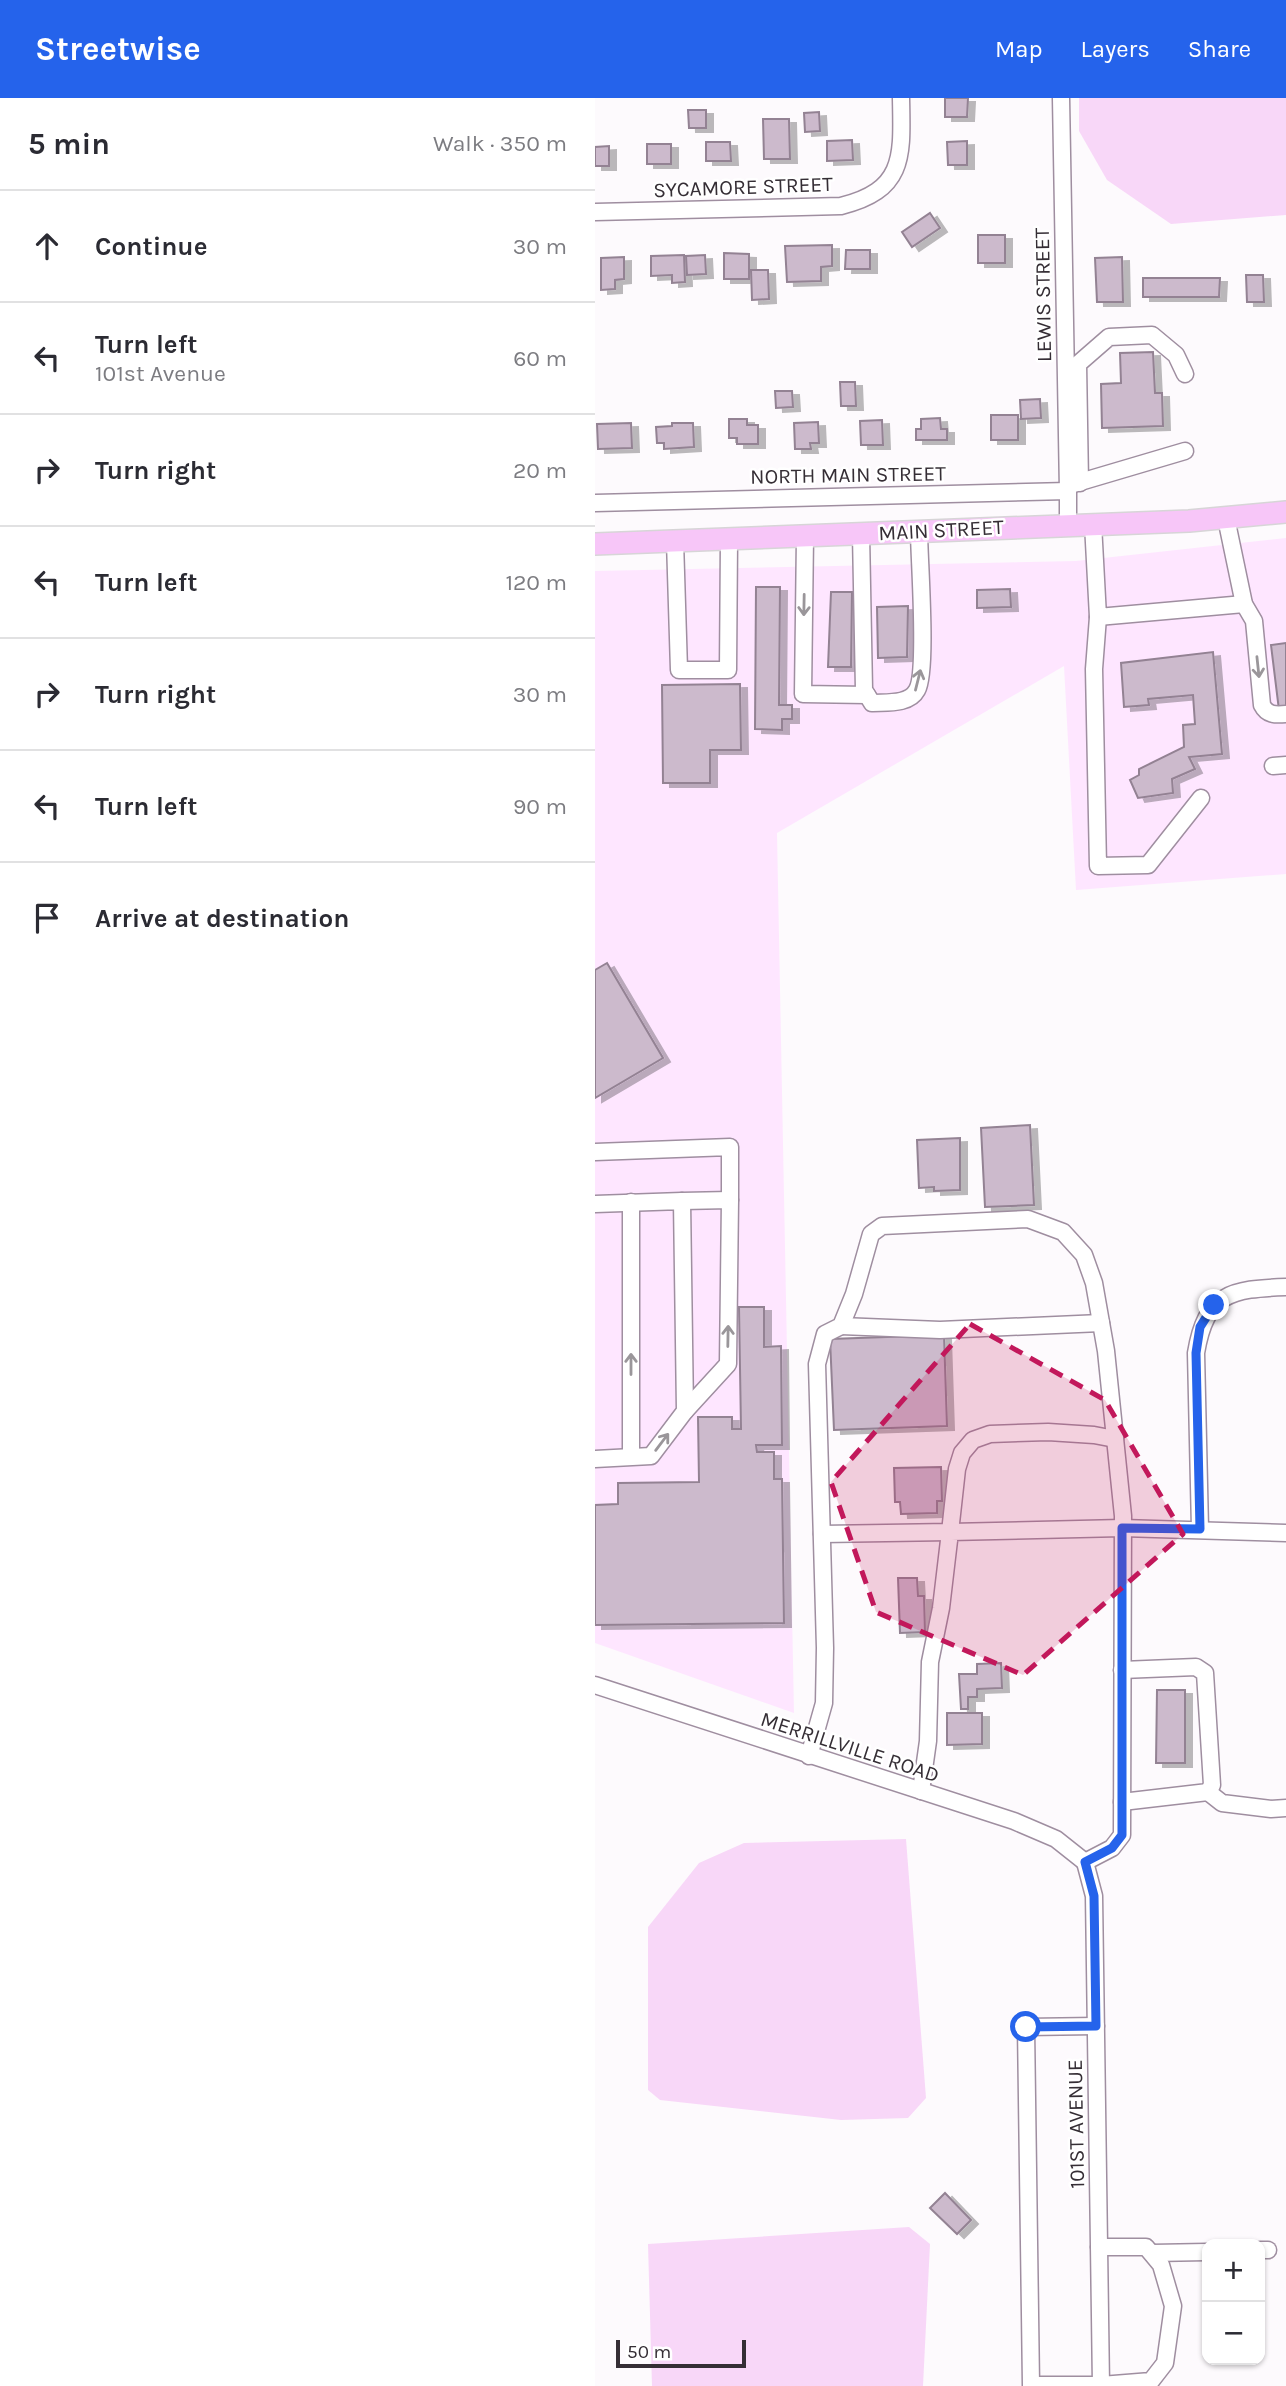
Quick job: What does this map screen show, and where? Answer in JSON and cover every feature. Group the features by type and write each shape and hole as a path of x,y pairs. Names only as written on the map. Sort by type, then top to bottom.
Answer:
{"main road":[{"name":"MAIN STREET","path":"595,544 1068,524 1189,522 1286,512"}],"street":[{"name":"SYCAMORE STREET","path":"595,212 841,206 873,195 885,185 899,160 901,98"},
{"name":"LEWIS STREET","path":"1061,98 1072,486"},
{"path":"1068,524 1078,364 1109,337 1152,335 1176,355 1185,374"},
{"name":"NORTH MAIN STREET","path":"595,503 1072,486 1185,451"},
{"path":"1226,518 1244,604 1254,621 1262,705 1265,711 1275,715 1286,714"},
{"path":"1093,524 1098,617 1094,669 1098,866 1148,865 1201,799"},
{"path":"861,534 865,690 872,703 893,702 906,700 917,690 922,663 919,531"},
{"path":"805,536 803,694 867,695"},
{"path":"675,541 678,670 728,670 729,540"},
{"path":"1098,617 1244,604"},
{"path":"595,1152 730,1147 728,1364 685,1411 651,1455 598,1458"},
{"path":"595,1203 730,1200"},
{"path":"682,1201 685,1411"},
{"path":"631,1202 631,1456"},
{"path":"841,1326 854,1294 871,1234 882,1226 1028,1219 1063,1232 1084,1255 1094,1283 1101,1323 1115,1439 1122,1528 1122,1835 1112,1848 1085,1862"},
{"path":"1200,1529 1196,1353 1200,1327 1214,1305 1233,1292 1251,1288 1286,1287"},
{"path":"809,1756 824,1703 825,1647 817,1364 825,1334 841,1326 940,1330 1101,1323"},
{"path":"921,1791 928,1741 930,1662 941,1608 957,1469 962,1453 973,1440 990,1434 1048,1432 1115,1439"},
{"path":"822,1534 1122,1528 1286,1533"},
{"path":"1122,1670 1196,1667 1205,1673 1212,1786 1208,1792"},
{"name":"MERRILLVILLE ROAD","path":"595,1685 1014,1821 1056,1839 1085,1862"},
{"path":"1122,1802 1208,1792 1222,1803 1271,1809 1286,1808"},
{"name":"101ST AVENUE","path":"1085,1862 1094,1896 1101,2386"},
{"path":"1096,2026 1026,2027 1031,2385 1101,2386 1151,2381 1165,2363 1173,2306 1161,2265 1146,2247 1099,2247"},
{"path":"1152,2253 1202,2252"}],"highlighted area":[{"path":"970,1324 1105,1400 1183,1534 1023,1675 876,1612 831,1482"}],"shaded area":[{"path":"1079,98 1286,98 1286,215 1171,224 1107,180 1079,131"},
{"path":"1286,538 1286,874 1076,890 1064,666 777,833 794,1713 595,1643 595,571 1076,561"},
{"path":"906,1839 926,2098 908,2118 841,2120 660,2100 648,2090 648,1927 699,1863 744,1843"},
{"path":"909,2227 930,2244 923,2386 652,2386 648,2244"}],"building":[{"path":"945,98 968,98 967,117 945,117"},
{"path":"688,110 706,110 706,128 689,128"},
{"path":"819,112 820,131 805,132 804,113"},
{"path":"763,119 789,119 790,159 764,159"},
{"path":"852,140 853,160 827,161 827,141"},
{"path":"967,141 967,165 948,165 947,142"},
{"path":"706,142 730,142 731,161 706,161"},
{"path":"647,144 671,144 671,164 647,164"},
{"path":"609,146 609,166 595,166 595,147"},
{"path":"930,213 940,228 912,247 902,232"},
{"path":"978,235 1005,235 1005,263 978,263"},
{"path":"832,245 832,266 821,267 821,281 787,282 785,246"},
{"path":"846,250 870,250 870,269 845,269"},
{"path":"724,253 749,254 749,279 724,279"},
{"path":"684,255 685,282 672,283 672,275 651,276 651,256"},
{"path":"705,255 706,274 687,275 686,256"},
{"path":"624,257 624,279 615,280 615,289 601,290 601,258"},
{"path":"1122,257 1123,302 1097,302 1095,258"},
{"path":"751,270 768,270 769,299 752,300"},
{"path":"1246,275 1263,275 1264,302 1247,302"},
{"path":"1143,278 1220,278 1219,297 1143,297"},
{"path":"1153,352 1155,393 1162,393 1163,426 1102,428 1101,384 1121,383 1120,353"},
{"path":"840,382 855,382 856,406 841,406"},
{"path":"775,391 792,391 793,407 776,408"},
{"path":"1040,399 1041,418 1021,419 1020,400"},
{"path":"991,415 1018,415 1018,440 991,440"},
{"path":"940,418 941,429 947,429 947,440 916,440 916,429 921,429 921,419"},
{"path":"729,419 747,419 747,425 758,425 758,444 737,444 737,438 729,438"},
{"path":"882,420 883,445 861,445 860,421"},
{"path":"818,422 819,443 810,443 811,449 795,449 794,423"},
{"path":"631,423 632,448 598,449 597,424"},
{"path":"672,423 693,423 694,447 664,449 664,443 657,443 656,427 672,426"},
{"path":"756,587 780,587 779,705 792,705 792,719 782,719 782,730 755,729"},
{"path":"1010,589 1011,607 977,608 977,590"},
{"path":"831,592 852,592 851,667 828,667"},
{"path":"908,606 907,657 878,658 877,607"},
{"path":"1286,643 1286,709 1279,710 1271,645"},
{"path":"1213,652 1222,754 1189,757 1195,769 1172,779 1173,793 1138,798 1130,780 1139,775 1139,769 1184,747 1183,725 1195,724 1193,695 1148,699 1149,705 1124,707 1121,663"},
{"path":"740,684 741,750 710,750 710,783 663,783 662,685"},
{"path":"607,963 663,1058 595,1098 595,970"},
{"path":"1030,1125 1034,1205 985,1207 981,1128"},
{"path":"960,1138 960,1190 934,1191 934,1187 919,1188 917,1140"},
{"path":"739,1307 764,1307 764,1347 781,1346 782,1445 756,1445 757,1452 774,1452 774,1479 782,1479 784,1623 595,1625 595,1505 618,1504 618,1483 699,1482 698,1417 732,1417 732,1429 741,1429"},
{"path":"944,1335 947,1426 834,1430 830,1339"},
{"path":"941,1467 942,1501 937,1501 937,1513 901,1514 900,1502 895,1502 894,1468"},
{"path":"898,1578 917,1578 918,1596 924,1596 925,1632 900,1633"},
{"path":"1001,1663 1002,1688 977,1689 977,1697 968,1697 968,1709 961,1709 959,1674 977,1674 977,1664"},
{"path":"1157,1690 1185,1690 1185,1763 1156,1763"},
{"path":"947,1713 982,1713 982,1744 947,1745"},
{"path":"945,2193 971,2220 957,2234 930,2208"}],"route":[{"path":"1026,2027 1096,2026 1094,1896 1085,1862 1112,1848 1122,1835 1122,1528 1200,1529 1196,1353 1200,1327 1214,1305"}]}
